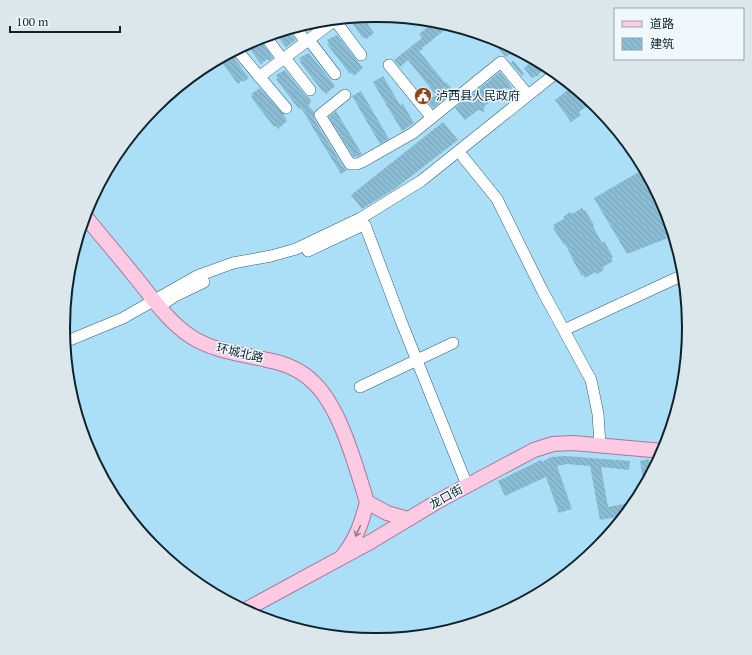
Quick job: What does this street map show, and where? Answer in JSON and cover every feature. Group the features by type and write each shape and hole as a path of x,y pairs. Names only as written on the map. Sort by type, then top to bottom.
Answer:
{"main road":[{"name":"环城北路","path":"90,222 177,327 199,341 216,348 281,363 302,373 314,382 328,400 343,431 367,502"},
{"name":"龙口街","path":"252,606 372,541 467,485 525,454 543,447 574,442 655,450"},
{"path":"342,556 358,532 367,502 387,513 408,519"}],"street":[{"path":"339,25 361,55"},
{"path":"260,77 326,26"},
{"path":"299,32 335,74"},
{"path":"269,41 310,90"},
{"path":"240,54 286,108"},
{"path":"344,95 320,115 350,164 360,163 414,133 501,62 528,95"},
{"path":"389,65 432,118"},
{"path":"157,304 178,286 204,273 233,263 271,256 296,248 361,218 421,181 551,77"},
{"path":"71,340 176,296 201,283 235,271 298,256 365,225 425,187 557,82"},
{"path":"463,157 497,199 542,292 591,380 598,414 600,445"},
{"path":"365,225 467,485"},
{"path":"564,330 677,278"},
{"path":"360,387 453,343"}],"building":[{"path":"367,22 374,33 366,39 364,37 363,38 352,23"},
{"path":"428,27 445,30 419,51 445,83 446,82 454,91 433,108 427,101 436,95 408,60 400,67 394,60 422,38 419,34"},
{"path":"291,34 296,40 286,47 279,38"},
{"path":"337,35 363,68 354,76 352,73 350,74 327,44 329,43 327,40"},
{"path":"263,44 273,58 269,61 267,59 261,64 250,49"},
{"path":"497,47 510,54 506,57"},
{"path":"309,53 335,86 326,94 300,62 301,61 299,58"},
{"path":"234,58 249,78 243,82 242,80 238,84 222,63"},
{"path":"513,60 524,74 522,76 511,63"},
{"path":"530,63 542,71 536,77 535,76 532,78 524,68"},
{"path":"285,70 304,94 310,99 311,103 308,105 314,112 314,119 344,168 347,170 341,174 308,118 301,108 299,109 276,79 278,78 276,75"},
{"path":"500,72 511,86 512,90 507,88 499,94 496,100 490,101 484,107 484,112 478,110 465,120 455,108"},
{"path":"383,76 400,105 403,104 414,123 402,131 373,82"},
{"path":"260,88 283,114 287,121 278,129 276,126 274,127 251,97 253,96 251,94"},
{"path":"568,90 586,106 579,112 581,115 571,122 555,100"},
{"path":"361,91 389,139 380,144 352,96"},
{"path":"336,111 362,154 359,156 354,157 329,117"},
{"path":"443,122 458,140 396,188 362,209 351,195"},
{"path":"639,172 650,192 668,238 627,254 594,198"},
{"path":"582,208 584,211 585,210 594,225 593,226 602,243 604,241 613,257 611,258 613,261 603,267 604,270 597,274 596,272 585,278 583,275 582,276 572,259 565,244 564,245 553,228 555,227 553,225 564,219 563,217 570,212 572,214"},
{"path":"565,456 630,461 629,470 601,467 608,507 625,504 615,518 600,520 590,466 567,464 557,466 572,509 559,513 546,477 505,496 498,481 541,460 542,462 551,457"},
{"path":"649,459 650,464 643,477 640,461"}],"place":[{"name":"泸西县人民政府","path":"423,96"}]}
